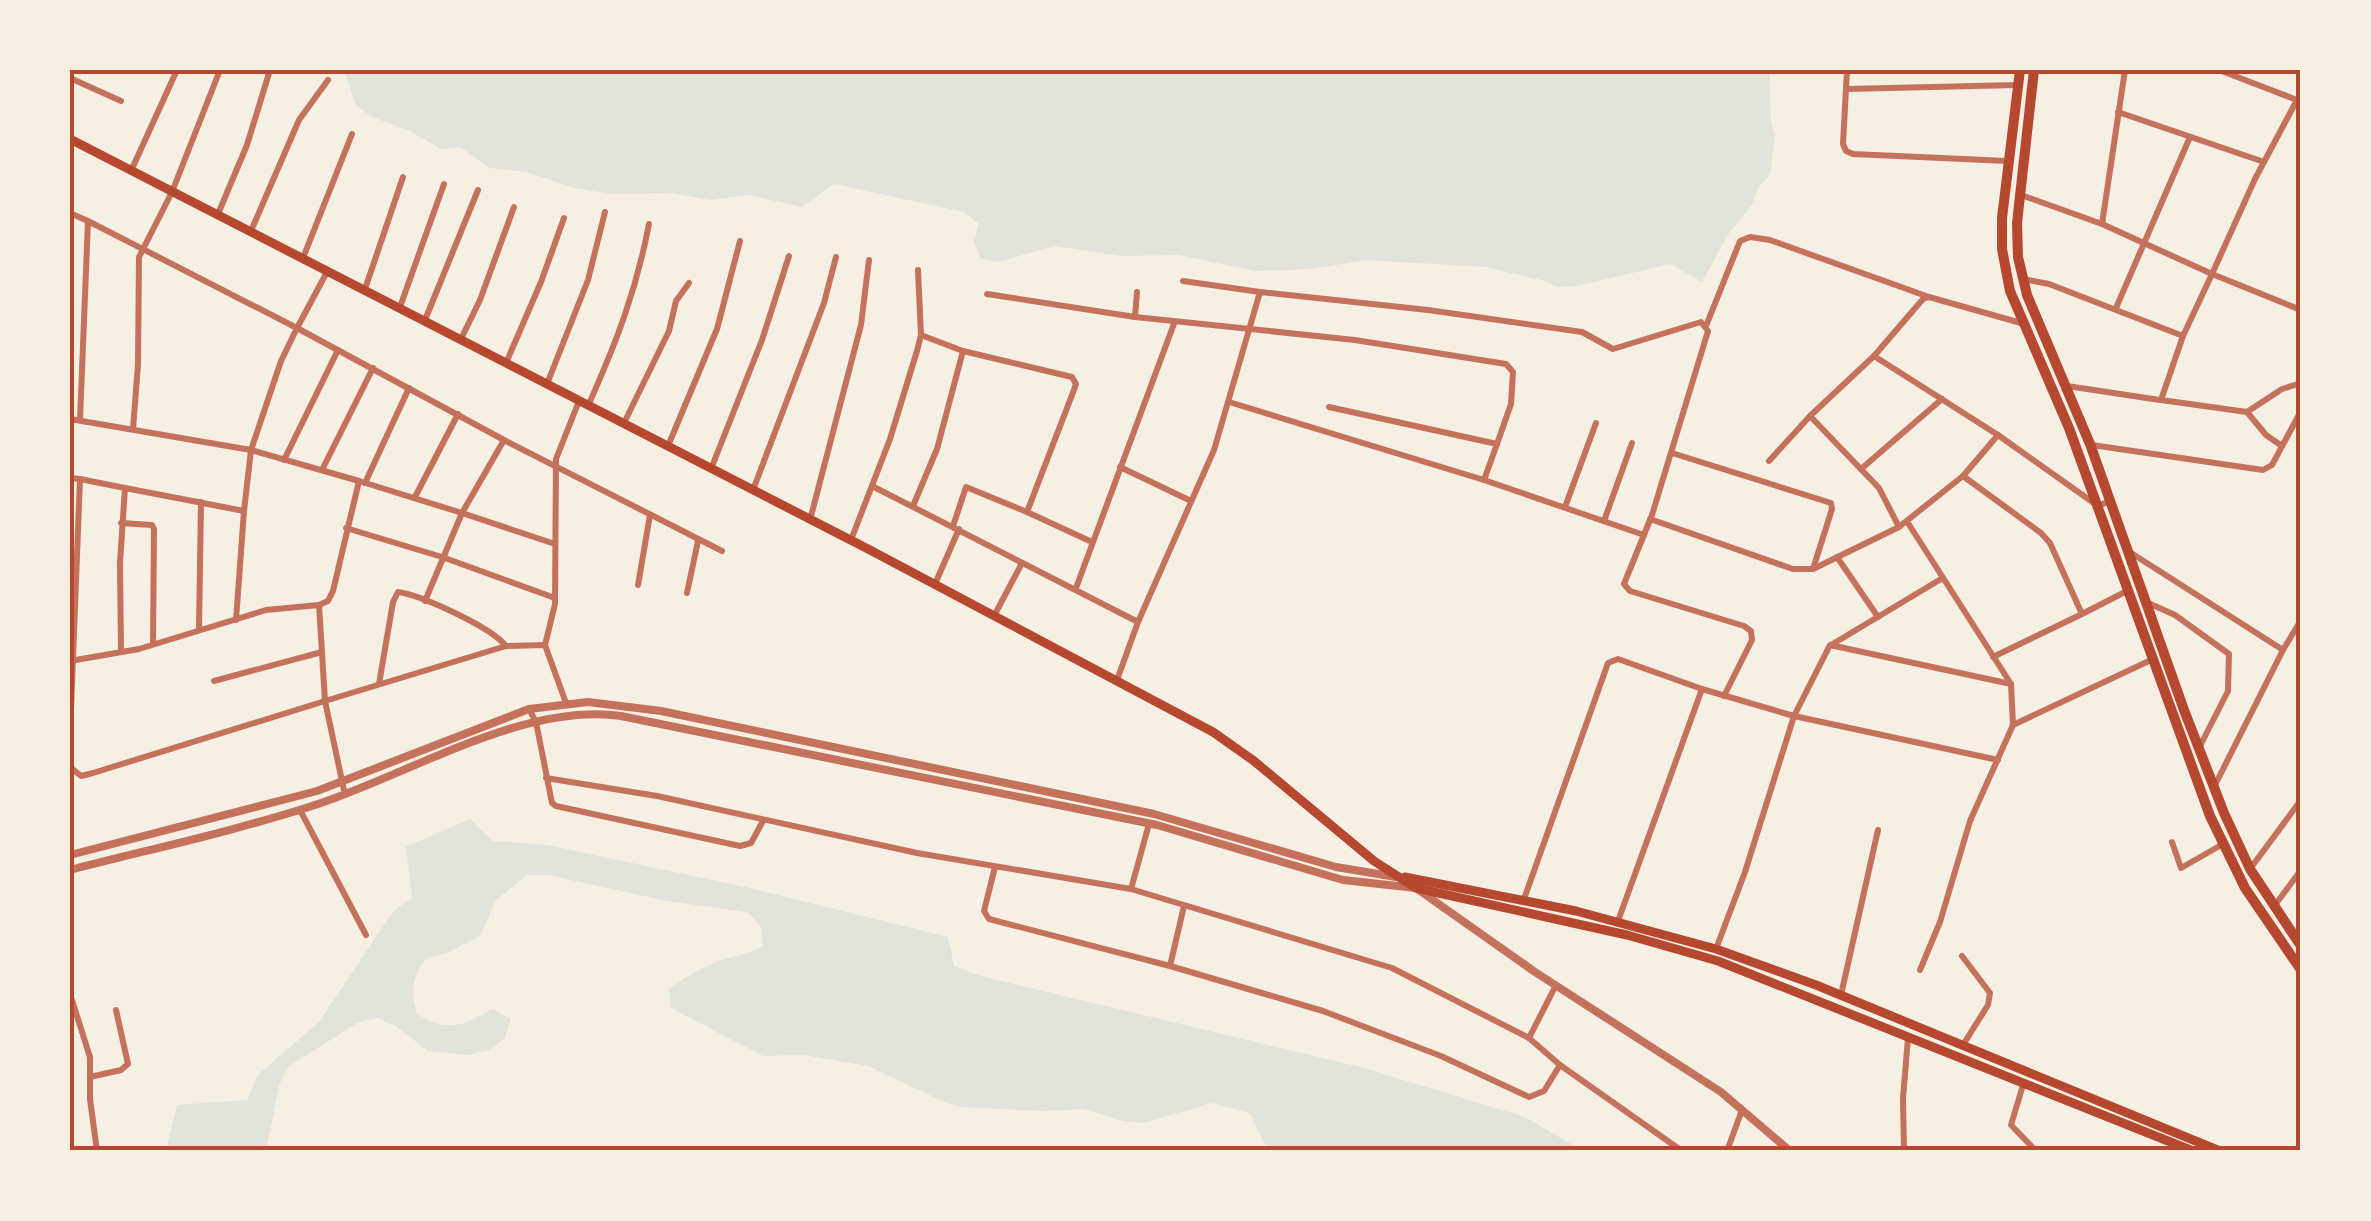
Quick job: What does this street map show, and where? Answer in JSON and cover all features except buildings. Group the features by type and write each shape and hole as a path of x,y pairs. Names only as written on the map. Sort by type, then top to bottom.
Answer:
{"highway":[{"path":"2020,70 2002,248 2010,292 2069,428 2210,816 2246,888 2301,970"},
{"path":"2034,70 2019,195 2017,241 2023,279 2090,444 2214,788 2250,869 2301,946"}],"main road":[{"path":"70,139 851,540 1212,732 1374,861 1416,888 1627,935 1718,961 2193,1151"},
{"path":"1402,877 1524,899 1716,949 2220,1151"}],"street":[{"path":"131,170 177,70"},
{"path":"133,429 138,364 138,264 142,248 172,192 220,70"},
{"path":"218,214 247,145 270,70"},
{"path":"1847,70 1843,144 1846,151 2008,161"},
{"path":"2102,224 2124,70"},
{"path":"2220,70 2296,100"},
{"path":"70,78 121,101"},
{"path":"250,231 298,120 328,80"},
{"path":"1846,89 2018,85"},
{"path":"2160,400 2183,336 2301,92"},
{"path":"2118,112 2264,162"},
{"path":"303,258 352,134"},
{"path":"2116,308 2190,137"},
{"path":"365,290 403,177"},
{"path":"400,307 444,184"},
{"path":"425,320 478,190"},
{"path":"2019,195 2102,224 2301,310"},
{"path":"461,339 480,300 514,207"},
{"path":"548,384 588,280 604,212"},
{"path":"70,213 722,551"},
{"path":"506,363 542,282 564,218"},
{"path":"80,421 88,221"},
{"path":"566,702 546,646 554,598 556,464 625,322 649,224"},
{"path":"1724,696 1752,640 1752,632 1744,626 1630,590 1624,584 1672,452 1706,326 1740,241 1770,240 1929,297 2022,324"},
{"path":"668,448 718,329 740,241"},
{"path":"711,470 757,355 789,256"},
{"path":"753,490 824,302 836,257"},
{"path":"810,520 861,325 869,260"},
{"path":"236,620 250,450 281,362 328,270"},
{"path":"851,540 890,439 921,335 918,270"},
{"path":"2023,279 2050,284 2183,336"},
{"path":"1183,281 1582,332 1613,350 1694,322 1706,326"},
{"path":"623,424 669,331 676,301 690,283"},
{"path":"1134,317 1137,292"},
{"path":"1117,680 1138,622 1214,450 1260,292"},
{"path":"987,294 1134,317 1354,340 1506,364 1513,372 1511,404 1484,480"},
{"path":"1769,461 1929,297"},
{"path":"1076,588 1176,321"},
{"path":"921,335 964,351 1072,377 1076,384 1027,512"},
{"path":"284,460 338,350"},
{"path":"913,506 937,450 964,351"},
{"path":"1874,356 1998,435 2098,506 2110,501"},
{"path":"322,470 373,368"},
{"path":"2068,386 2247,412 2282,389 2301,383"},
{"path":"72,661 153,644 266,610 319,605 332,597 346,528 362,482 409,388"},
{"path":"1861,469 1942,400"},
{"path":"1229,402 1484,480 1644,535"},
{"path":"1329,408 1497,444"},
{"path":"2090,444 2263,470 2272,466 2301,411"},
{"path":"2247,412 2266,435 2282,446"},
{"path":"415,497 458,414"},
{"path":"1810,416 1878,488 1899,527"},
{"path":"70,419 250,450 415,497 556,544"},
{"path":"1565,507 1596,424"},
{"path":"1650,519 1793,569 1813,569 1908,522 1963,476 1998,435"},
{"path":"425,601 462,513 504,440"},
{"path":"1604,520 1632,443"},
{"path":"1672,452 1831,503 1813,569"},
{"path":"1120,468 1191,501"},
{"path":"1963,476 2041,532 2050,543 2082,614"},
{"path":"70,478 244,511"},
{"path":"70,734 80,479"},
{"path":"872,486 1138,622"},
{"path":"935,584 966,487 1092,542"},
{"path":"121,652 120,523 125,488"},
{"path":"199,630 201,502"},
{"path":"638,585 650,515"},
{"path":"1908,522 2011,684 2013,724 1970,821 1940,922 1920,970"},
{"path":"120,523 152,524 154,529 153,644"},
{"path":"346,528 442,557 554,598"},
{"path":"687,593 698,540"},
{"path":"2127,550 2283,650"},
{"path":"1837,557 1878,617"},
{"path":"994,616 1022,563"},
{"path":"1716,949 1745,872 1794,716 1830,645 1941,578"},
{"path":"1993,658 2127,591"},
{"path":"379,684 395,596 402,592 494,635 506,646"},
{"path":"2145,602 2175,615 2230,654 2228,691 2198,748"},
{"path":"319,605 325,702 346,795"},
{"path":"2214,788 2301,620"},
{"path":"1830,645 2011,684"},
{"path":"70,767 81,776 93,773 506,646 546,646"},
{"path":"214,681 322,652"},
{"path":"1524,899 1608,664 1618,659 1794,716 1998,760"},
{"path":"2013,724 2151,660"},
{"path":"1618,921 1702,689"},
{"path":"70,855 283,801 530,709 566,702 612,703 661,711 982,777 1188,822 1346,870 1402,877"},
{"path":"530,709 552,803 562,809 740,846 751,843 763,821"},
{"path":"70,870 300,810 536,722 572,715 621,716 1149,824 1342,880 1416,888 1721,1092 1790,1151"},
{"path":"546,778 657,796 763,821 1131,889 1392,968 1529,1038 1560,1065 1682,1151"},
{"path":"2250,869 2301,800"},
{"path":"300,810 366,935"},
{"path":"1131,889 1149,824"},
{"path":"1841,996 1878,830"},
{"path":"2172,842 2182,868 2224,844"},
{"path":"995,866 984,911 989,919 1322,1011 1442,1056 1529,1097 1544,1092 1560,1065"},
{"path":"2274,906 2301,870"},
{"path":"1170,966 1184,906"},
{"path":"1962,956 1990,992 1988,1005 1963,1046"},
{"path":"1529,1038 1556,985"},
{"path":"70,994 90,1057 97,1151"},
{"path":"90,1078 128,1064 116,1010"},
{"path":"1904,1151 1902,1098 1908,1038"},
{"path":"2023,1085 2011,1125 2036,1151"},
{"path":"1727,1151 1742,1110"}],"shaded area":[{"path":"344,70 1769,70 1775,138 1770,174 1729,233 1702,282 1670,264 1558,287 1485,267 1366,260 1311,269 1255,271 1179,255 1123,256 1054,246 999,262 981,259 974,242 979,224 964,212 834,184 802,207 748,195 710,200 671,193 613,194 574,188 527,172 490,168 460,147 441,149 408,130 372,117 356,105"},
{"path":"470,819 493,841 547,845 750,888 948,937 954,966 981,976 1364,1068 1525,1117 1583,1151 1268,1151 1250,1113 1212,1103 1143,1123 1083,1109 961,1107 868,1066 804,1055 763,1056 671,1008 669,989 708,965 763,946 761,927 748,912 667,901 548,875 527,875 496,900 480,936 445,954 426,958 414,985 417,1014 439,1024 456,1025 493,1009 511,1019 505,1038 489,1050 469,1055 428,1051 397,1027 377,1018 357,1023 288,1067 279,1085 266,1151 166,1151 177,1105 247,1100 258,1075 319,1022 394,910 412,898 406,847"}]}
